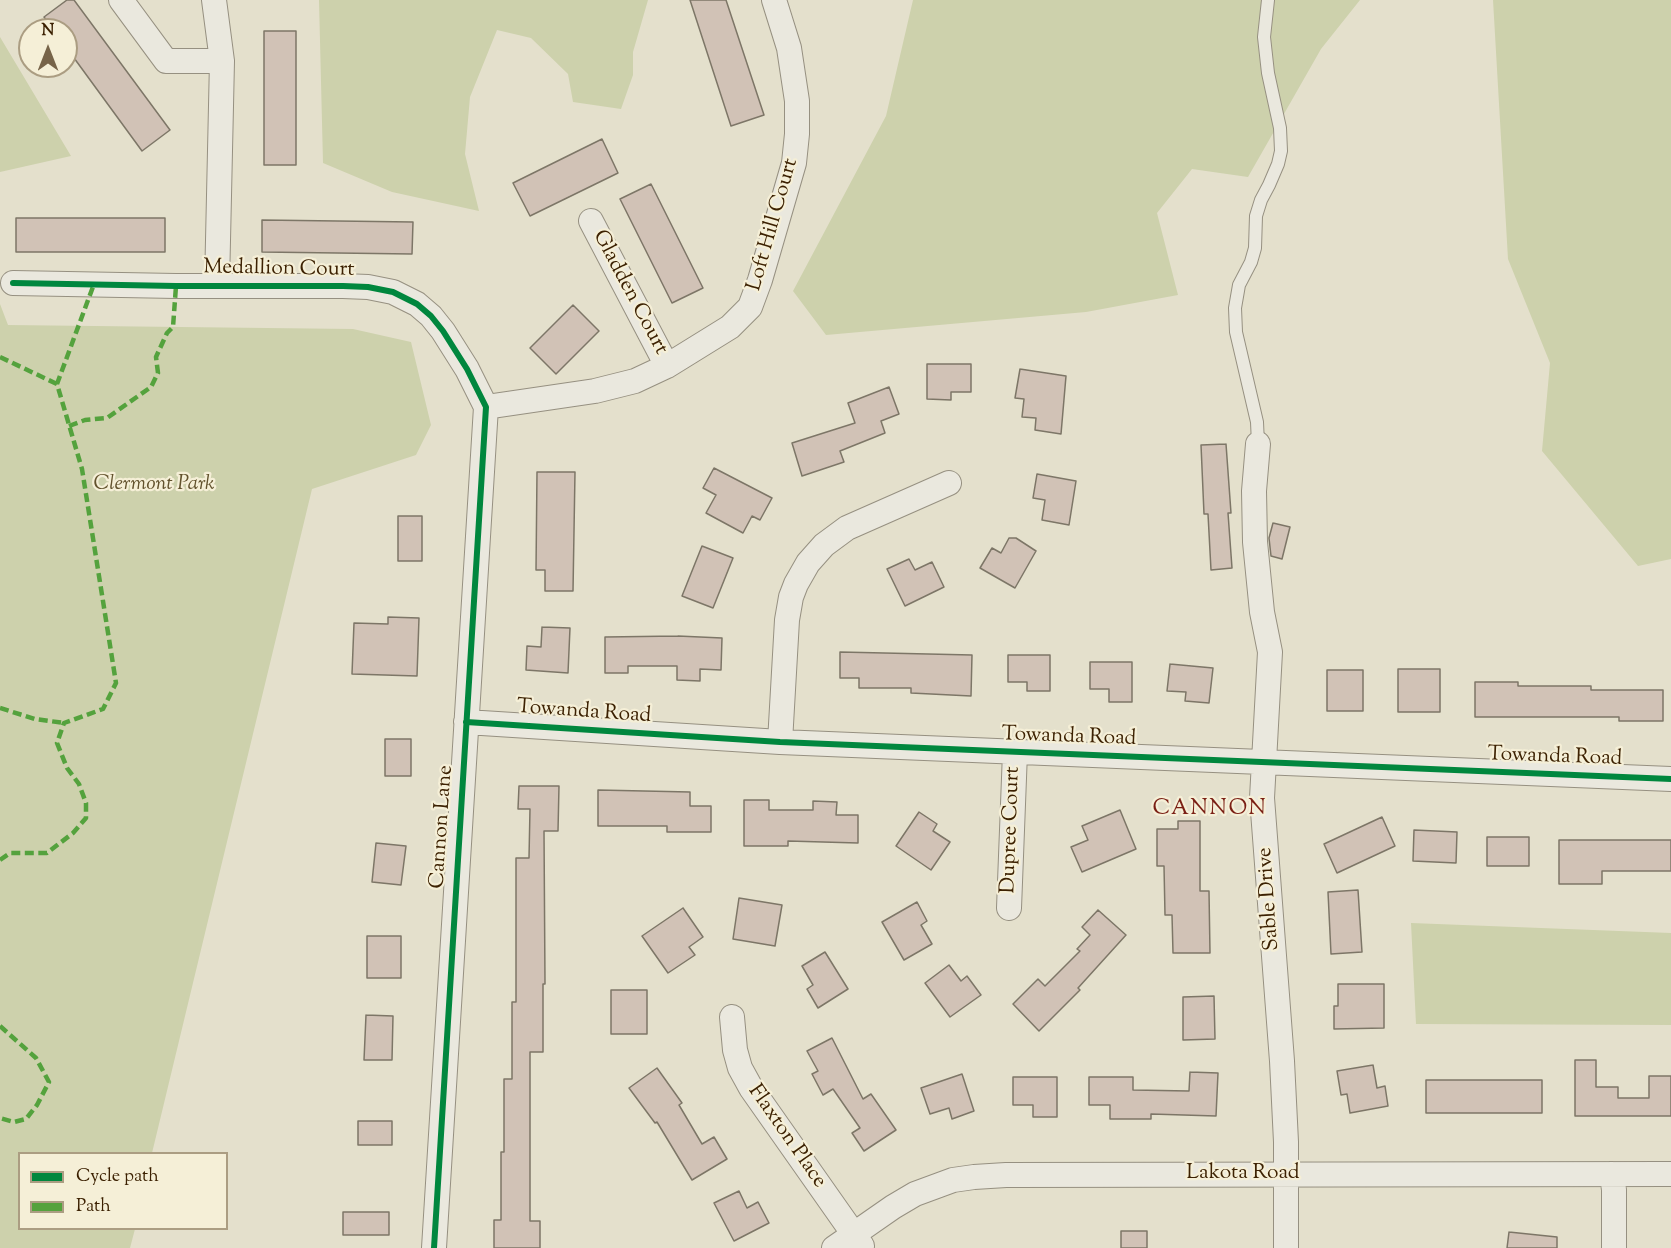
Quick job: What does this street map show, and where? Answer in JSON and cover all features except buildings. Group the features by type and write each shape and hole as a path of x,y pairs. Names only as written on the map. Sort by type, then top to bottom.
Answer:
{"street":[{"path":"121,0 166,61 222,61"},
{"path":"214,0 222,61 217,285"},
{"name":"Loft Hill Court","path":"486,407 595,391 635,381 667,366 730,327 750,307 794,163 797,134 797,101 791,57 774,0"},
{"name":"Gladden Court","path":"591,221 667,366"},
{"name":"Medallion Court","path":"13,283 368,287 393,292 417,304 431,316 451,341 486,407"},
{"name":"Cannon Lane","path":"434,1248 486,407"},
{"name":"Sable Drive","path":"1258,444 1254,491 1255,542 1262,612 1270,651 1262,798 1282,1061 1286,1142 1286,1248"},
{"path":"780,742 787,620 791,597 808,563 824,545 847,528 949,483"},
{"name":"Towanda Road","path":"466,722 780,742 1671,779"},
{"name":"Dupree Court","path":"1009,908 1015,752"},
{"name":"Flaxton Place","path":"732,1017 735,1050 740,1068 850,1244"},
{"path":"1612,1174 1614,1248"},
{"name":"Lakota Road","path":"850,1244 893,1207 915,1194 953,1180 974,1177 1005,1175 1671,1174"}],"lane":[{"path":"1258,444 1257,422 1236,332 1235,308 1239,285 1251,262 1255,248 1256,216 1278,164 1281,151 1280,128 1268,73 1264,37 1268,0"}],"green space":[{"path":"319,0 648,0 633,52 633,75 621,109 573,102 568,74 531,38 497,30 470,97 465,154 479,211 392,192 323,163"},
{"path":"913,0 1360,0 1321,49 1248,177 1192,169 1157,213 1178,295 1086,312 826,335 793,291 886,116"},
{"path":"1493,0 1671,0 1671,559 1638,566 1542,451 1550,363 1508,259"},
{"path":"0,37 18,67 18,78 24,78 71,156 0,172"},
{"name":"Clermont Park","path":"0,304 8,325 353,329 411,342 431,425 416,455 312,489 152,1152 18,1152 18,1230 135,1230 130,1248 0,1248"},
{"path":"1411,923 1671,933 1671,1025 1416,1024"}],"marked path":[{"path":"0,860 10,853 47,853 73,833 86,818 86,803 79,784 67,768 57,743 64,723 103,709 116,683 82,469 57,384 94,284"},
{"path":"69,426 85,420 107,418 151,387 158,373 156,357 167,333 173,327 176,286"},
{"path":"0,357 57,384"},
{"path":"0,708 35,719 64,723"},
{"path":"0,1026 36,1058 49,1082 37,1105 26,1119 14,1122 0,1118"}],"cycle path":[{"path":"13,283 343,286 368,287 393,292 417,304 431,316 467,369 486,407 434,1248"},
{"path":"466,722 780,742 1671,779"}],"district":[{"name":"CANNON","path":"1210,810"}]}
